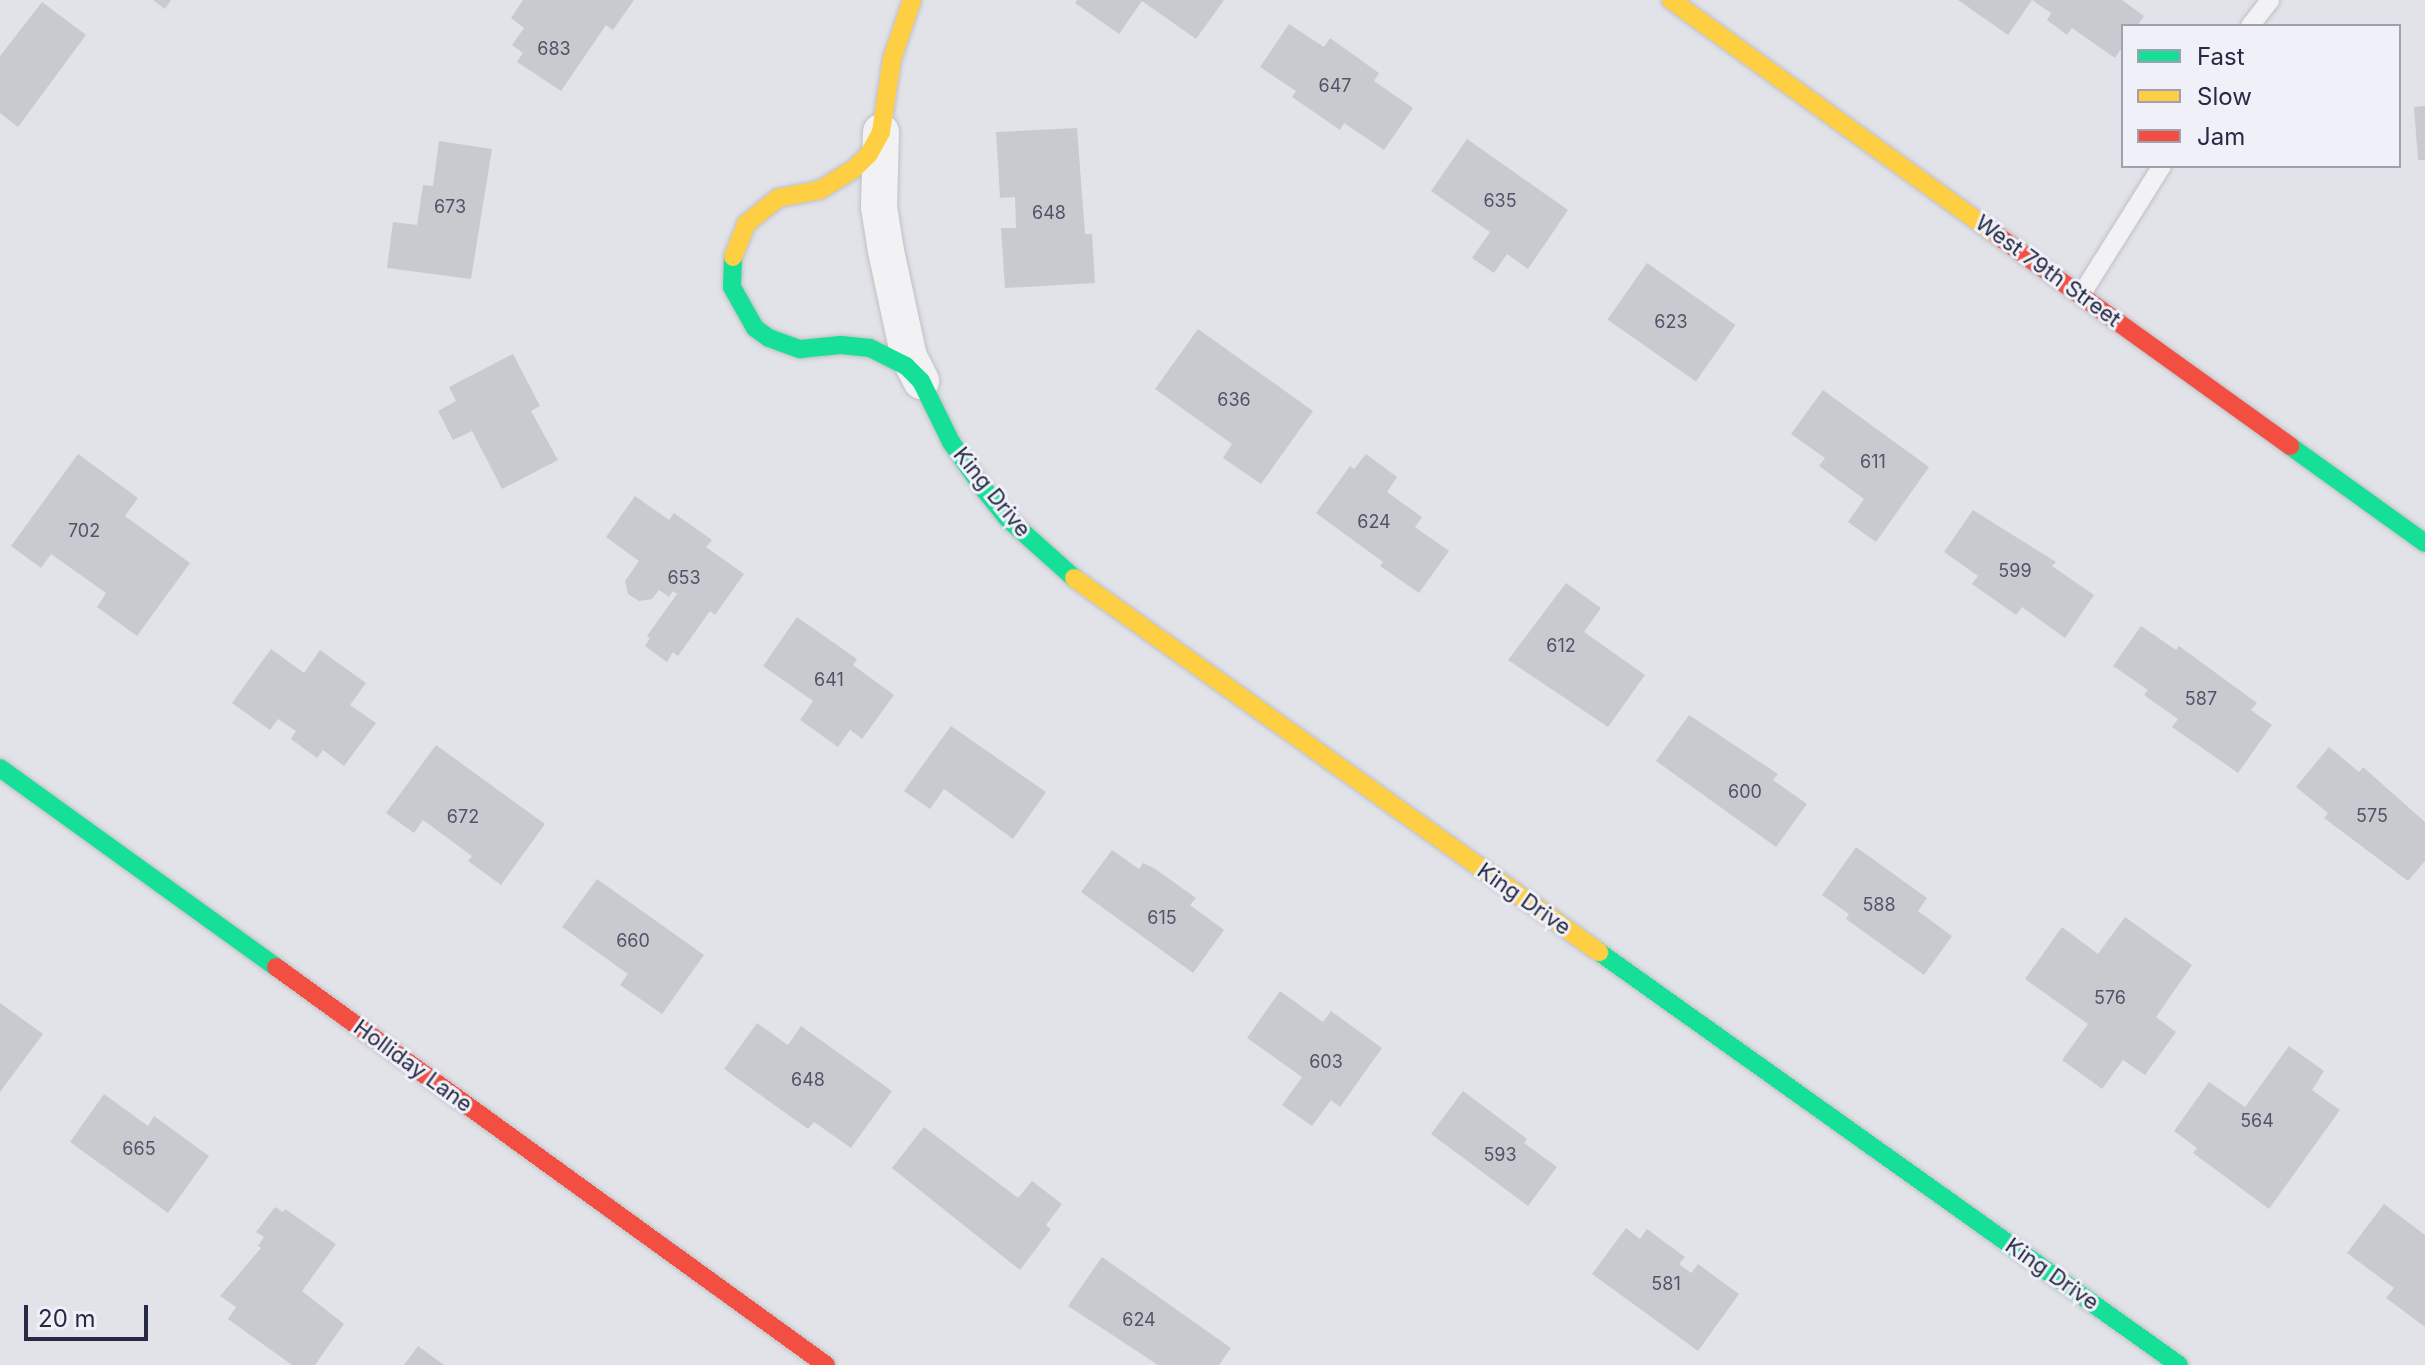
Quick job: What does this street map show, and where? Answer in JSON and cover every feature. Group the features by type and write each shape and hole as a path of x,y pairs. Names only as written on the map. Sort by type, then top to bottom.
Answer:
{"street":[{"name":"King Drive","path":"912,0 892,59 881,132 879,207 886,251 909,357 951,442 1007,518 1062,570 2179,1365"},
{"name":"West 79th Street","path":"1671,0 2425,543"},
{"name":"King Drive","path":"881,132 869,154 854,169 820,190 778,198 746,224 733,250 732,287 755,328 769,338 800,349 841,345 870,348 906,366 921,381"},
{"name":"Holliday Lane","path":"0,768 826,1365"}],"lane":[{"path":"2252,24 2270,0"},
{"path":"2081,295 2161,168"}],"building":[{"path":"153,0 171,0 165,9"},
{"path":"523,0 634,0 613,30 606,25 561,91 517,62 523,53 512,45 524,28 511,18"},
{"path":"1077,0 1224,0 1196,39 1142,1 1119,34 1075,3"},
{"path":"1958,0 2032,0 2008,35"},
{"path":"2032,0 2122,0 2144,16 2138,24 2121,24 2121,49 2115,58 2072,28 2067,35 2047,20 2051,13"},
{"path":"42,2 86,35 18,127 0,113 0,56"},
{"path":"1289,24 1324,47 1330,38 1379,73 1374,81 1413,108 1384,150 1344,123 1340,130 1292,97 1296,91 1260,67"},
{"path":"2425,106 2425,160 2418,160 2414,107"},
{"path":"1077,128 1085,234 1092,234 1095,283 1005,288 1001,228 1016,228 1015,197 1000,198 996,132"},
{"path":"1467,139 1568,210 1528,269 1507,254 1494,273 1472,258 1490,232 1431,191"},
{"path":"439,141 492,149 471,279 387,268 393,222 417,225 423,185 433,186"},
{"path":"1647,263 1735,325 1696,381 1607,320"},
{"path":"1198,329 1313,411 1261,484 1223,458 1232,444 1155,389"},
{"path":"513,354 540,406 531,411 558,460 502,489 472,431 453,440 438,411 456,401 449,387"},
{"path":"1823,390 1929,467 1876,542 1848,522 1864,499 1819,466 1825,458 1791,434"},
{"path":"78,454 138,498 125,516 190,563 137,636 97,607 106,593 51,554 41,568 11,546"},
{"path":"1366,454 1397,477 1387,492 1422,517 1415,527 1449,551 1419,593 1380,566 1383,562 1316,513 1350,466 1354,469"},
{"path":"635,496 669,520 674,513 712,540 706,547 744,574 715,615 710,611 678,656 673,652 667,662 645,646 650,638 647,636 677,594 673,591 669,597 659,590 652,599 639,601 628,594 625,581 639,561 606,537"},
{"path":"1973,510 2056,562 2052,566 2094,595 2065,638 2022,607 2016,615 1972,584 1978,576 1944,552"},
{"path":"1566,583 1601,608 1584,632 1645,675 1608,727 1508,660"},
{"path":"797,617 857,659 853,665 894,695 862,739 850,730 838,747 800,720 813,701 763,666"},
{"path":"2141,626 2176,650 2179,646 2257,703 2251,710 2272,725 2238,773 2172,727 2178,719 2144,695 2148,690 2113,666"},
{"path":"271,649 304,673 320,650 366,683 350,705 376,723 344,766 323,750 317,758 291,739 296,731 278,719 270,730 232,703"},
{"path":"1689,715 1778,774 1773,780 1807,804 1776,847 1656,761"},
{"path":"951,726 1046,792 1013,839 944,789 930,809 904,791"},
{"path":"436,745 545,824 501,885 468,861 472,856 423,820 414,833 386,813"},
{"path":"2329,747 2359,772 2363,767 2425,822 2425,861 2408,881 2324,818 2328,813 2296,787"},
{"path":"1856,847 1927,898 1918,911 1952,936 1924,975 1846,919 1849,914 1822,895"},
{"path":"1112,850 1139,869 1143,863 1154,868 1196,898 1190,905 1224,930 1193,973 1081,892"},
{"path":"597,879 704,955 662,1014 620,985 628,974 562,927"},
{"path":"2125,917 2192,965 2156,1017 2176,1032 2145,1075 2123,1060 2102,1089 2062,1060 2088,1024 2025,979 2062,927 2098,954"},
{"path":"1280,991 1323,1022 1331,1011 1382,1048 1340,1107 1331,1100 1312,1126 1282,1105 1302,1077 1247,1038"},
{"path":"0,1003 43,1034 0,1092"},
{"path":"757,1023 788,1045 801,1026 892,1091 851,1148 814,1122 808,1129 724,1069"},
{"path":"2289,1046 2324,1071 2312,1090 2340,1110 2269,1209 2193,1153 2197,1148 2174,1131 2209,1082 2245,1107"},
{"path":"1463,1091 1527,1139 1524,1143 1557,1167 1528,1206 1431,1134"},
{"path":"104,1094 148,1126 154,1116 209,1156 168,1213 70,1142"},
{"path":"924,1127 1018,1198 1032,1181 1062,1204 1046,1225 1051,1229 1020,1270 892,1168"},
{"path":"2384,1204 2425,1235 2425,1327 2386,1298 2394,1288 2347,1253"},
{"path":"275,1207 283,1212 285,1209 336,1244 302,1291 344,1324 315,1365 292,1365 228,1319 236,1307 220,1296 261,1248 258,1246 264,1237 256,1232"},
{"path":"1626,1228 1640,1239 1647,1229 1685,1257 1679,1264 1691,1273 1698,1264 1739,1294 1698,1351 1592,1274"},
{"path":"1102,1257 1231,1348 1219,1365 1158,1365 1068,1306"},
{"path":"418,1346 444,1365 404,1365"}],"traffic: fast":[{"path":"733,257 732,287 755,328 769,338 800,349 841,345 870,348 906,366 921,381 951,442 983,488 1007,518 1074,578"},
{"path":"2290,446 2425,543"},
{"path":"0,768 276,967"},
{"path":"1599,952 2179,1365"}],"traffic: slow":[{"path":"733,257 746,224 778,198 820,190 854,169 869,154 881,132 892,59 912,0"},
{"path":"1671,0 1998,236"},
{"path":"1074,578 1599,952"}],"traffic: jam":[{"path":"1998,236 2290,446"},
{"path":"276,967 826,1365"}]}
